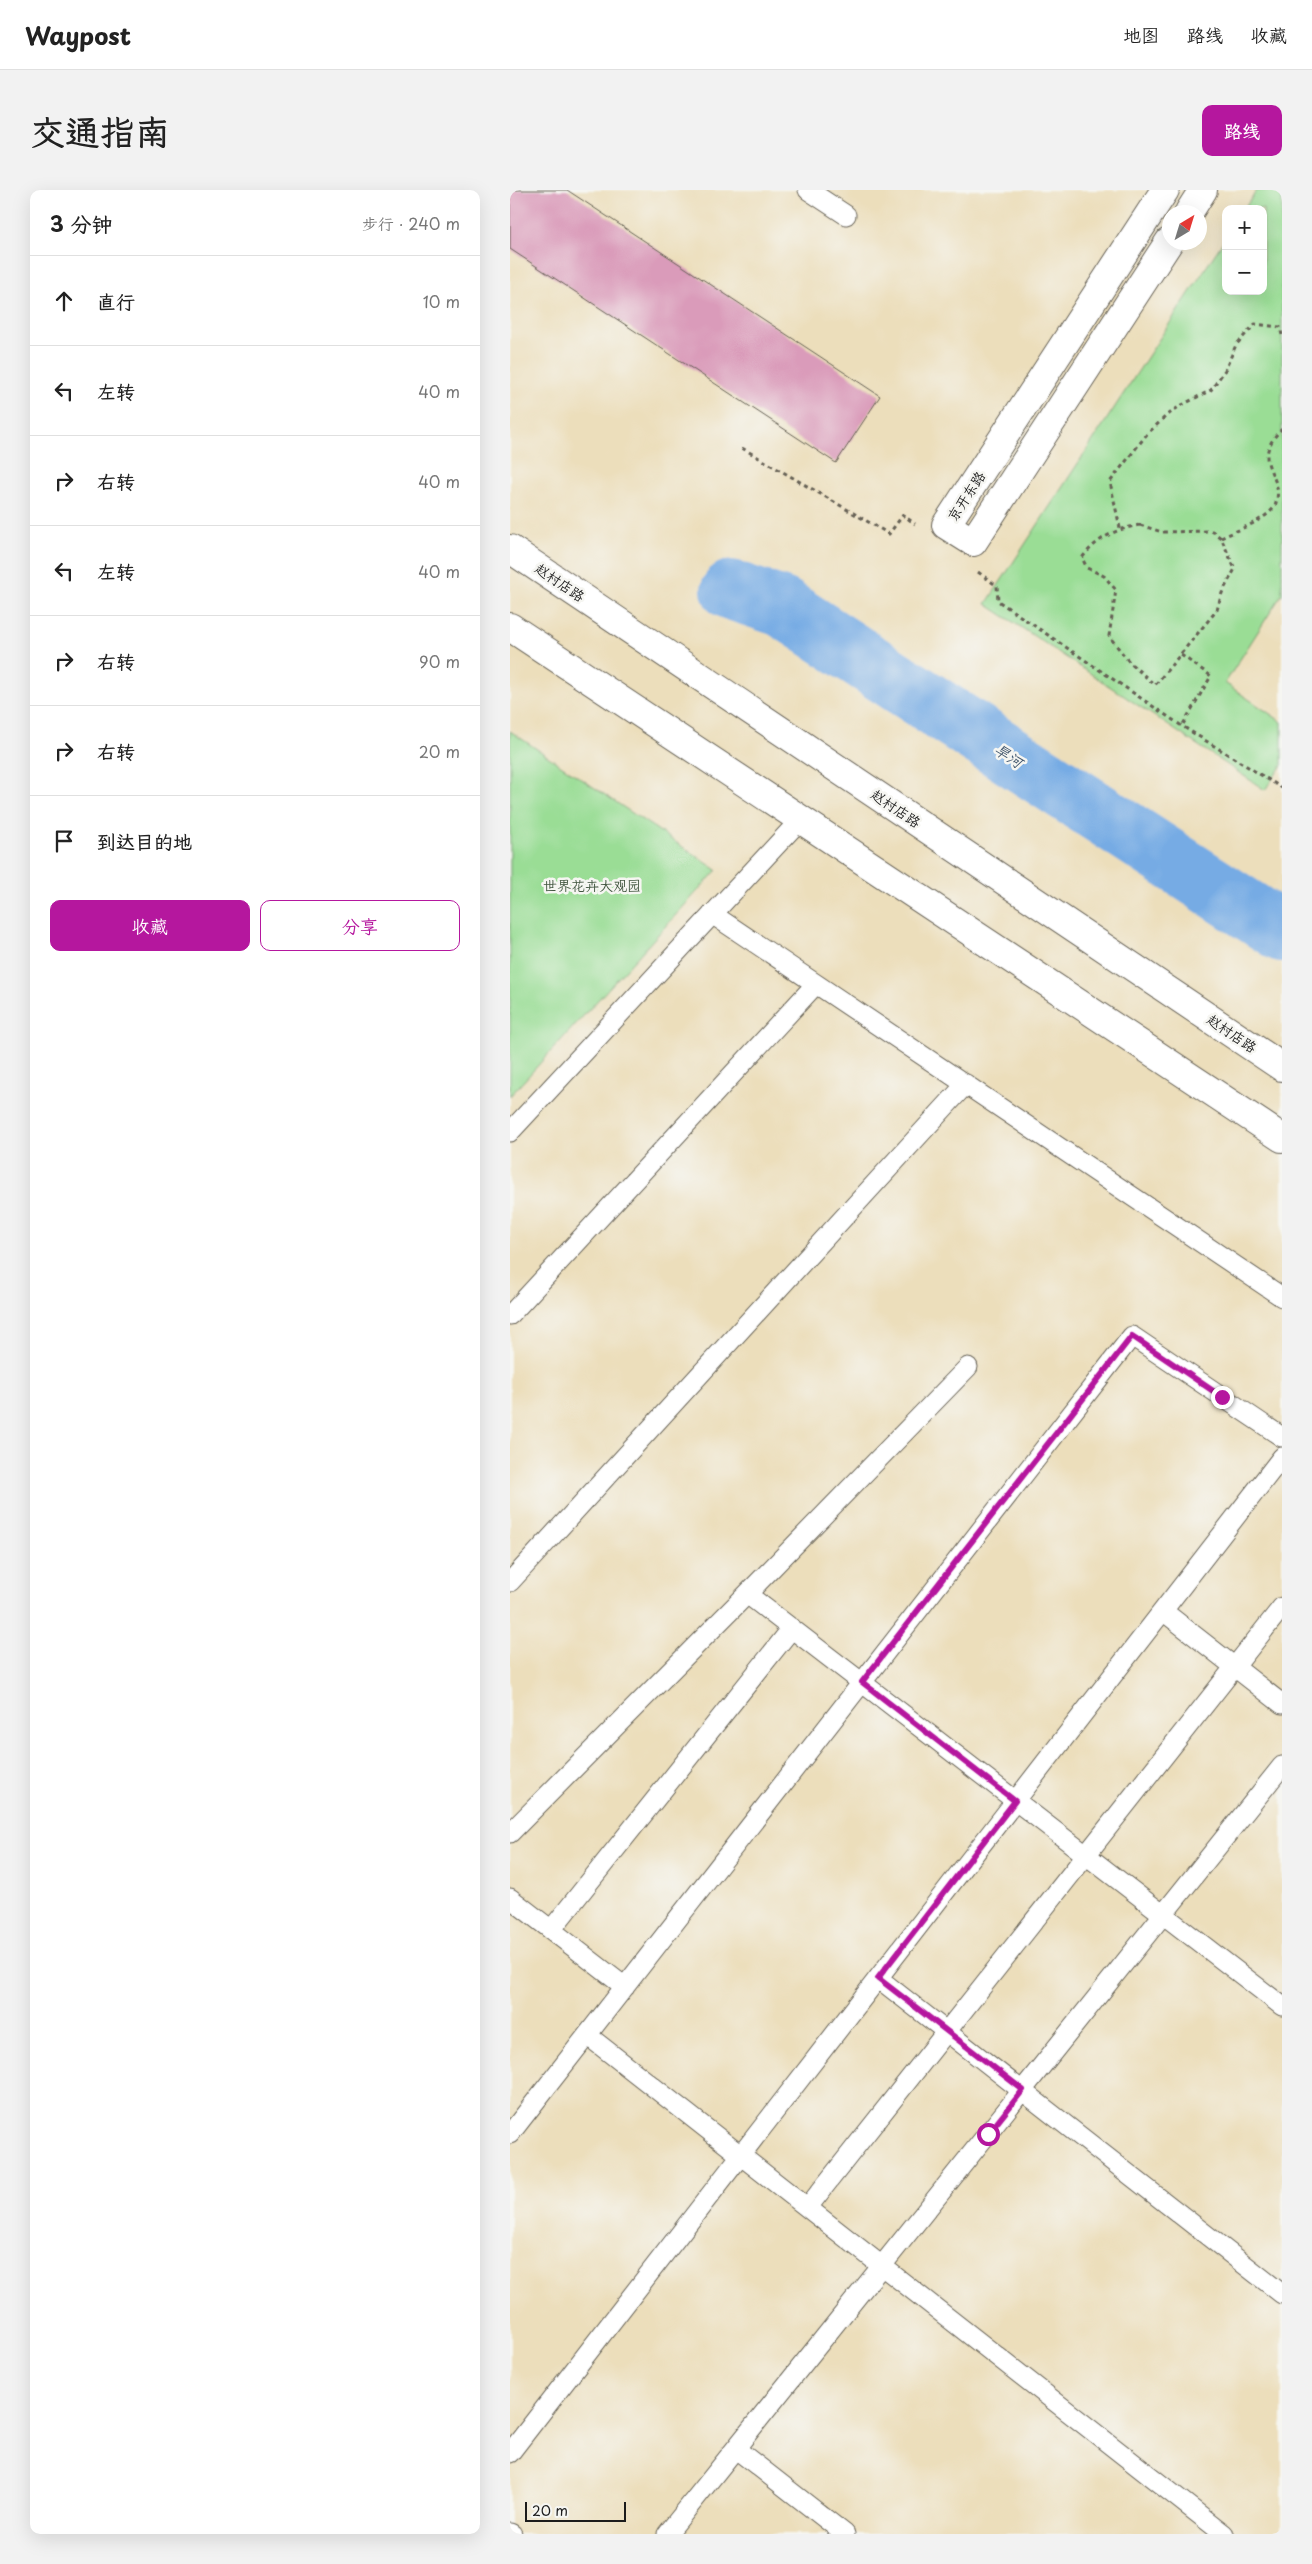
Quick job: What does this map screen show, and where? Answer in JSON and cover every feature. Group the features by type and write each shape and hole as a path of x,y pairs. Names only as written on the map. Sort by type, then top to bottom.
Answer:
{"main road":[{"name":"京开东路","path":"1165,190 946,525 972,542 1165,250"},
{"path":"1194,205 1204,190"},
{"name":"赵村店路","path":"510,549 1282,1067"},
{"path":"510,627 1282,1138"}],"lane":[{"path":"808,190 846,215"},
{"path":"510,1132 800,820"},
{"path":"712,914 1282,1297"},
{"path":"510,1315 816,984"},
{"path":"510,1582 966,1084"},
{"path":"510,2134 1132,1336 1282,1437"},
{"path":"510,1833 968,1367"},
{"path":"510,2453 1282,1457"},
{"path":"747,1594 1282,2006"},
{"path":"808,2206 1282,1607"},
{"path":"1163,1611 1282,1704"},
{"path":"551,1930 792,1628"},
{"path":"667,2534 1282,1766"},
{"path":"510,1898 625,1987"},
{"path":"878,1978 947,2030 1282,2294"},
{"path":"587,2035 808,2206 1224,2534"},
{"path":"736,2449 845,2534"}],"path":[{"path":"1120,529 1110,482 1147,434 1180,406 1211,390 1225,370 1236,344 1255,324 1280,327 1282,335"},
{"path":"1221,538 1259,519 1275,507 1281,495 1280,482 1267,463 1270,442 1282,429"},
{"path":"742,448 889,534 903,515 918,526"},
{"path":"1140,525 1162,532 1212,530 1221,538 1235,569 1222,593 1217,610 1182,655 1155,685 1130,662 1109,636 1116,590 1104,576 1087,568 1082,558 1092,544 1120,529 1140,525"},
{"path":"974,570 997,586 998,601 1182,726 1282,788"},
{"path":"1182,655 1211,676 1182,726"}],"green space":[{"path":"1257,190 1282,190 1282,594 1225,683 1282,722 1282,765 1265,790 986,604 1222,243 1222,295 1267,295 1267,205 1247,205"},
{"name":"世界花卉大观园","path":"510,731 717,870 510,1096"}],"building":[{"path":"510,190 567,190 880,396 836,463 510,249"}],"waterway":[{"name":"旱河","path":"731,590 782,607 1282,932"}],"route":[{"path":"988,2134 1023,2090 878,1978 1015,1801 862,1682 1132,1336 1222,1397"}]}
